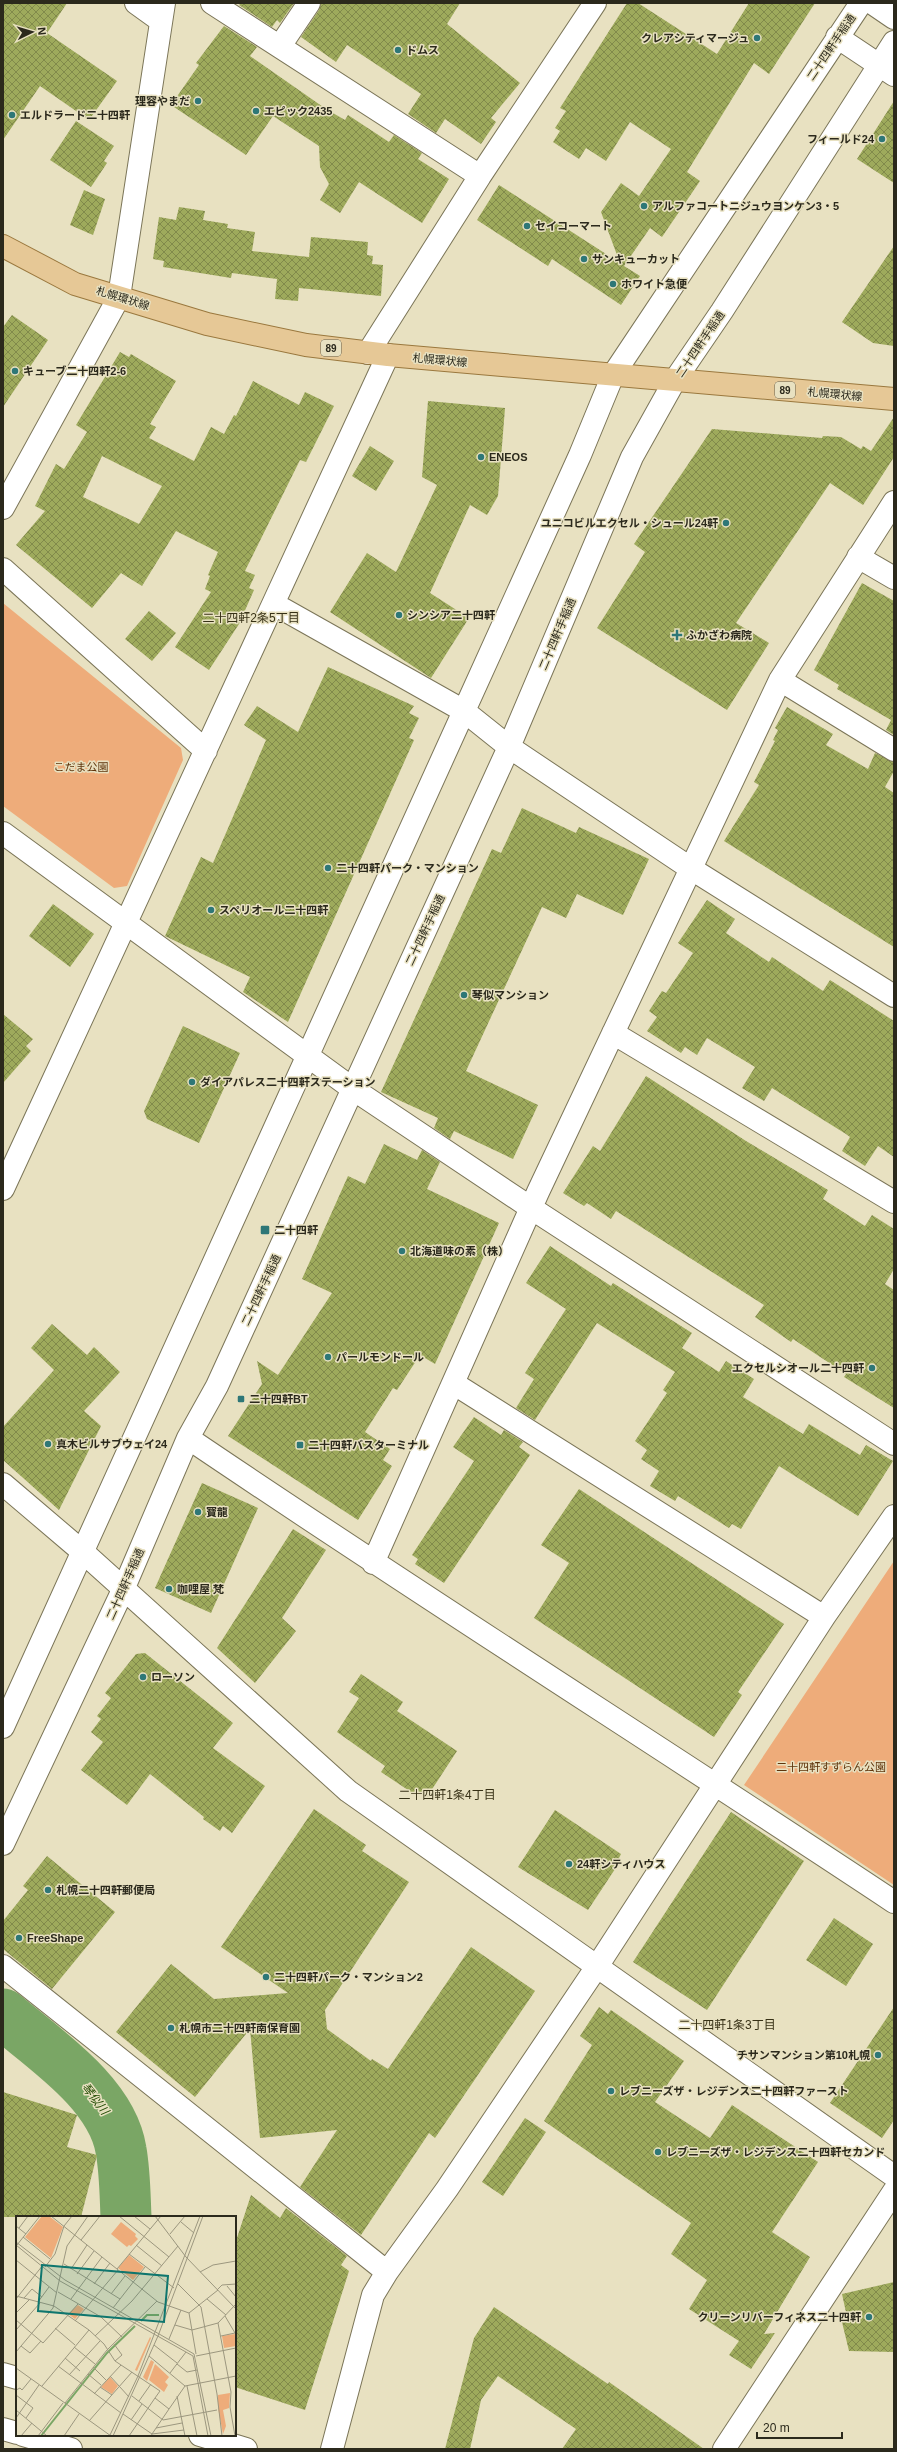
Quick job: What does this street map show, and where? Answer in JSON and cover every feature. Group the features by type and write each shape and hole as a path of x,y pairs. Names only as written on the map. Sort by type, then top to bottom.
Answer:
{"main road":[{"name":"札幌環状線","path":"3,246 75,284 207,324 306,345 378,354 894,399"}],"street":[{"path":"3,508 119,297 162,12 136,3"},
{"path":"212,3 480,176"},
{"path":"280,46 309,3"},
{"path":"3,1189 127,925 274,604 378,354 480,176 595,3"},
{"name":"二十四軒手稲通","path":"3,1727 84,1553 580,455 613,375 861,3"},
{"path":"872,3 894,18"},
{"path":"837,37 886,70"},
{"name":"二十四軒手稲通","path":"3,1844 123,1590 188,1438 217,1386 509,747 632,457 675,380 886,70 894,42"},
{"path":"373,1563 531,1208 690,868 780,680 894,502"},
{"path":"858,558 894,578"},
{"path":"3,569 206,752"},
{"path":"274,604 464,712 509,747 690,868 894,996"},
{"path":"780,680 894,750"},
{"path":"3,832 127,925 353,1089 531,1208 894,1444"},
{"path":"613,1033 894,1202"},
{"path":"453,1383 824,1617"},
{"path":"188,1438 373,1563 716,1784 894,1902"},
{"path":"3,1484 84,1553 123,1590 348,1791 598,1965 894,2176"},
{"path":"332,2449 373,2295 387,2272 448,2189 598,1965 824,1617 894,1516"},
{"path":"3,1966 387,2272"},
{"path":"724,2449 894,2191"},
{"path":"3,2374 16,2378"},
{"path":"3,2429 16,2433"},
{"path":"26,2436 71,2449"},
{"path":"203,2436 246,2449"}],"green space":[{"name":"こだま公園","path":"3,603 181,748 183,760 127,886 114,888 3,806"},
{"name":"二十四軒すずらん公園","path":"894,1561 894,1885 744,1785"}],"building":[{"path":"3,3 67,3 47,33 117,81 89,120 40,86 3,140"},
{"path":"241,3 294,3 280,23 277,20 272,27 239,5"},
{"path":"321,3 460,3 447,24 520,83 491,118 496,122 481,144 445,119 436,133 408,114 421,94 347,45 336,62 301,37 319,10"},
{"path":"627,3 638,3 717,54 749,3 815,3 769,74 754,63 687,172 700,181 662,237 650,228 624,266 640,276 621,305 552,259 548,266 477,220 499,185 620,263 601,212 621,183 639,196 671,149 630,122 606,161 586,148 579,159 553,142 560,131 555,128 566,111 560,108"},
{"path":"224,26 257,47 250,56 326,109 345,120 348,115 389,142 394,135 422,153 418,159 449,179 422,223 359,182 340,213 320,200 329,184 320,167 319,146 273,116 246,155 171,105 199,65 196,63"},
{"name":"フィールド24","path":"894,101 894,183 857,159"},
{"path":"76,121 114,146 104,161 107,163 91,187 50,160"},
{"path":"84,190 105,199 93,235 70,225"},
{"path":"179,207 205,211 203,220 228,224 227,228 255,232 252,251 309,257 311,237 368,242 367,255 373,256 372,264 383,265 381,296 299,288 298,301 275,299 277,279 232,273 231,278 163,267 164,261 153,259 159,217 176,220"},
{"path":"894,246 894,346 873,343 842,322"},
{"name":"キューブ二十四軒2-6","path":"12,315 48,340 3,407 3,327"},
{"path":"120,352 129,357 131,354 176,381 150,424 156,427 149,438 194,461 211,427 224,434 234,415 236,416 253,381 299,405 305,392 334,406 306,462 300,460 245,571 255,575 249,588 254,590 239,624 209,670 175,647 211,592 205,589 210,576 208,575 218,552 176,531 142,586 121,573 92,608 16,545 45,511 35,506 56,464 64,469 87,432 76,425","holes":["102,456 162,486 139,524 83,497"]},
{"path":"428,401 505,408 498,496 487,515 470,505 430,593 469,618 431,678 330,612 367,553 396,572 437,485 422,477"},
{"path":"894,417 894,457 863,505 830,483 736,623 769,643 727,710 597,628 645,552 634,544 712,429 822,438 823,436 841,437 861,449 863,446 871,451"},
{"path":"370,446 394,461 376,491 352,476"},
{"path":"862,583 894,601 894,735 886,730 891,720 837,689 839,685 814,670"},
{"path":"149,611 176,633 152,661 125,639"},
{"path":"328,667 414,706 409,713 419,718 409,738 414,740 288,1022 243,992 250,977 165,936 201,857 213,863 266,740 244,725 257,706 298,732"},
{"path":"787,707 833,734 826,745 868,769 875,753 894,762 894,771 885,787 894,793 894,947 724,841 759,785 754,782 775,741 773,740 778,730 775,728"},
{"name":"琴似マンション","path":"522,808 576,833 579,827 649,859 623,915 577,894 566,918 542,907 466,1071 538,1105 513,1159 454,1131 450,1139 434,1128 438,1118 381,1092 492,849 501,853"},
{"path":"707,900 735,919 726,933 769,962 772,957 823,991 830,980 894,1021 894,1157 878,1146 865,1166 842,1151 850,1137 846,1134 772,1088 764,1101 742,1088 755,1067 707,1038 697,1055 685,1047 681,1053 647,1031 657,1017 649,1011 662,991 666,993 693,953 678,943"},
{"path":"53,904 94,934 70,967 29,936"},
{"path":"3,1014 33,1039 26,1046 31,1051 3,1083"},
{"name":"ダイアパレス二十四軒ステーション","path":"183,1026 240,1053 199,1143 147,1119 144,1111"},
{"path":"646,1076 746,1141 828,1190 823,1199 865,1226 872,1215 894,1229 894,1269 885,1284 894,1290 894,1408 844,1377 846,1374 793,1339 791,1342 755,1317 764,1305 616,1211 611,1219 587,1203 584,1206 563,1193 593,1146 600,1151"},
{"path":"384,1144 417,1160 422,1150 440,1162 427,1189 499,1223 435,1364 420,1355 397,1390 393,1388 365,1432 390,1449 383,1460 392,1466 358,1520 228,1436 262,1384 257,1361 278,1375 332,1293 302,1279 348,1176 365,1184"},
{"path":"550,1246 611,1286 613,1283 692,1333 682,1348 719,1372 726,1361 754,1379 743,1397 803,1434 809,1424 860,1455 866,1445 893,1461 858,1516 779,1466 741,1529 732,1524 729,1528 678,1496 675,1501 650,1486 659,1471 641,1459 647,1450 635,1441 667,1393 663,1390 675,1372 597,1323 535,1420 516,1408 534,1379 525,1373 566,1309 526,1283"},
{"name":"真木ビルサブウェイ24","path":"52,1324 87,1355 94,1347 120,1372 84,1411 101,1426 59,1510 3,1460 3,1427 54,1370 31,1348"},
{"path":"474,1417 501,1435 504,1430 523,1442 519,1447 530,1455 444,1583 415,1564 418,1559 412,1555 474,1461 453,1447"},
{"path":"202,1483 258,1508 211,1613 155,1588"},
{"path":"579,1489 784,1624 738,1692 742,1695 714,1737 534,1618 569,1563 541,1545"},
{"path":"293,1529 326,1550 282,1618 296,1631 255,1683 217,1648"},
{"path":"145,1653 233,1723 213,1748 265,1786 232,1833 223,1826 220,1831 203,1819 204,1817 150,1774 127,1805 81,1770 103,1742 91,1732 101,1719 97,1716 111,1698 105,1693 136,1654"},
{"path":"361,1674 403,1702 397,1711 457,1751 427,1797 416,1790 414,1794 381,1772 385,1766 337,1732 359,1698 349,1692"},
{"path":"314,1809 366,1845 362,1851 409,1882 325,2010 327,2029 371,2061 372,2059 388,2069 471,1947 535,1991 435,2138 429,2133 361,2235 300,2187 337,2130 260,2138 250,2029 195,2097 116,2032 171,1964 214,1999 288,1993 221,1947"},
{"name":"24軒シティハウス","path":"555,1810 621,1854 619,1858 621,1860 588,1910 518,1867"},
{"path":"731,1812 804,1861 707,2010 633,1962"},
{"path":"47,1856 115,1912 52,1989 3,1949 3,1921 28,1890 23,1886"},
{"path":"834,1918 873,1944 846,1986 806,1960"},
{"path":"599,2007 608,2014 611,2010 684,2061 655,2102 710,2138 732,2105 818,2162 772,2232 810,2257 764,2334 775,2333 751,2369 729,2355 739,2341 689,2309 707,2280 671,2254 691,2223 544,2121 592,2045 580,2036"},
{"name":"チサンマンション第10札幌","path":"894,2007 894,2120 882,2138 830,2103"},
{"path":"3,2092 77,2115 67,2147 97,2155 81,2216 3,2217"},
{"path":"525,2118 546,2132 503,2196 482,2182"},
{"path":"251,2195 280,2218 286,2208 347,2256 341,2265 349,2271 305,2410 236,2387 236,2241"},
{"name":"クリーンリバーフィネス二十四軒","path":"894,2282 894,2352 849,2351 841,2318 847,2317 842,2294"},
{"path":"494,2307 608,2384 609,2382 704,2449 562,2449 576,2429 498,2376 481,2400 470,2449 445,2449 474,2338"}],"waterway":[{"name":"琴似川","path":"3,2014 56,2057 91,2091 105,2110 115,2129 121,2150 126,2216"}],"place":[{"name":"クレアシティマージュ","path":"757,38"},
{"name":"ドムス","path":"398,50"},
{"name":"理容やまだ","path":"198,101"},
{"name":"エピック2435","path":"256,111"},
{"name":"エルドラード二十四軒","path":"12,115"},
{"name":"フィールド24","path":"882,139"},
{"name":"アルファコートニジュウヨンケン3・5","path":"644,206"},
{"name":"セイコーマート","path":"527,226"},
{"name":"サンキューカット","path":"584,259"},
{"name":"ホワイト急便","path":"613,284"},
{"name":"キューブ二十四軒2-6","path":"15,371"},
{"name":"ENEOS","path":"481,457"},
{"name":"ユニコビルエクセル・シュール24軒","path":"726,523"},
{"name":"シンシア二十四軒","path":"399,615"},
{"name":"ふかざわ病院","path":"677,635"},
{"name":"二十四軒パーク・マンション","path":"328,868"},
{"name":"スペリオール二十四軒","path":"211,910"},
{"name":"琴似マンション","path":"464,995"},
{"name":"ダイアパレス二十四軒ステーション","path":"192,1082"},
{"name":"二十四軒","path":"265,1230"},
{"name":"北海道味の素（株）","path":"402,1251"},
{"name":"パールモンドール","path":"328,1357"},
{"name":"エクセルシオール二十四軒","path":"872,1368"},
{"name":"二十四軒BT","path":"241,1399"},
{"name":"真木ビルサブウェイ24","path":"48,1444"},
{"name":"二十四軒バスターミナル","path":"300,1445"},
{"name":"寶龍","path":"198,1512"},
{"name":"咖哩屋 梵","path":"169,1589"},
{"name":"ローソン","path":"143,1677"},
{"name":"24軒シティハウス","path":"569,1864"},
{"name":"札幌二十四軒郵便局","path":"48,1890"},
{"name":"FreeShape","path":"19,1938"},
{"name":"二十四軒パーク・マンション2","path":"266,1977"},
{"name":"札幌市二十四軒南保育園","path":"171,2028"},
{"name":"チサンマンション第10札幌","path":"878,2055"},
{"name":"レブニーズザ・レジデンス二十四軒ファースト","path":"611,2091"},
{"name":"レブニーズザ・レジデンス二十四軒セカンド","path":"658,2152"},
{"name":"クリーンリバーフィネス二十四軒","path":"869,2317"}],"district":[{"name":"二十四軒2条5丁目","path":"251,618"},
{"name":"二十四軒1条4丁目","path":"447,1795"},
{"name":"二十四軒1条3丁目","path":"727,2025"}]}
